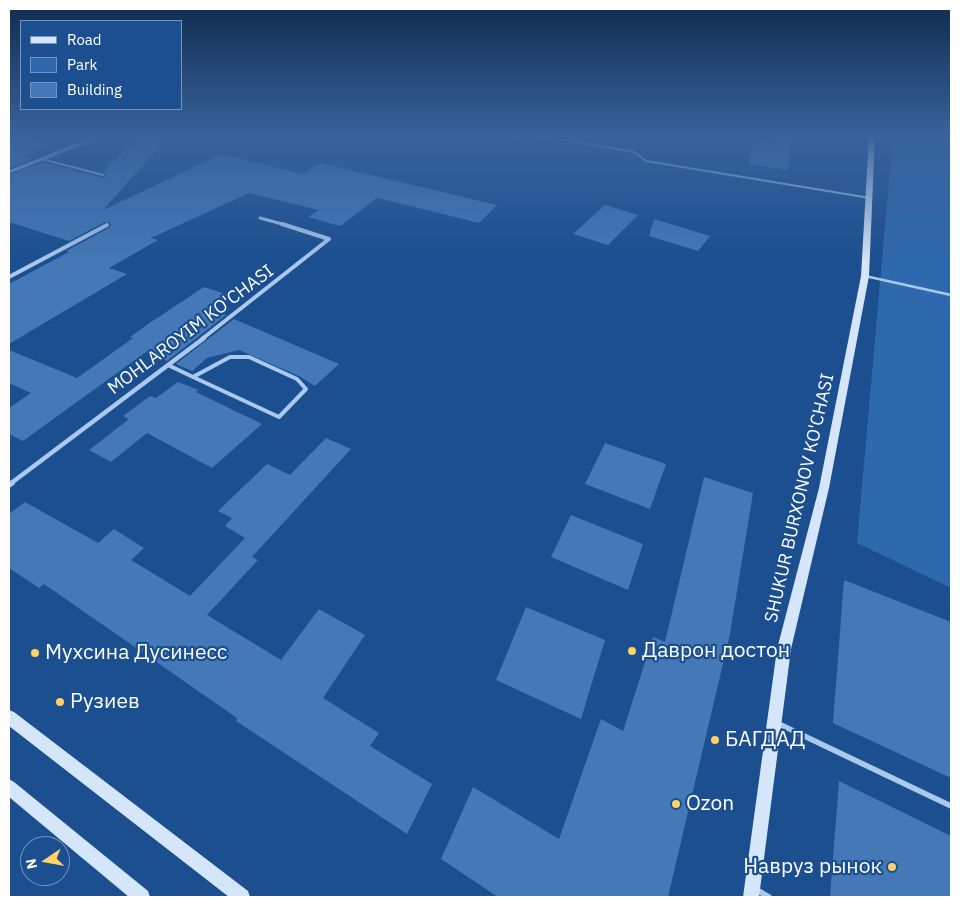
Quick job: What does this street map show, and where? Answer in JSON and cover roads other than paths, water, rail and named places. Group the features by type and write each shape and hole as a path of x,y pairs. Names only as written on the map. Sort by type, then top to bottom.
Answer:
{"street":[{"name":"SHUKUR BURXONOV KO'CHASI","path":"752,892 784,649 824,488 865,276 871,178"},
{"name":"MOHLAROYIM KO'CHASI","path":"9,486 329,239 260,218"},
{"path":"9,277 107,225"},
{"path":"9,718 242,897"},
{"path":"9,787 142,897"}],"lane":[{"path":"751,178 870,198"},
{"path":"865,276 951,295"},
{"path":"168,365 193,377 279,417 306,389 297,379 249,357 230,357 193,377"},
{"path":"774,722 951,806"},
{"path":"752,892 769,897"}],"place":[{"name":"Даврон достон","path":"632,651"},
{"name":"Мухсина Дусинесс","path":"35,653"},
{"name":"Рузиев","path":"60,702"},
{"name":"БАГДАД","path":"715,740"},
{"name":"Ozon","path":"676,804"},
{"name":"Навруз рынок","path":"892,867"}]}
